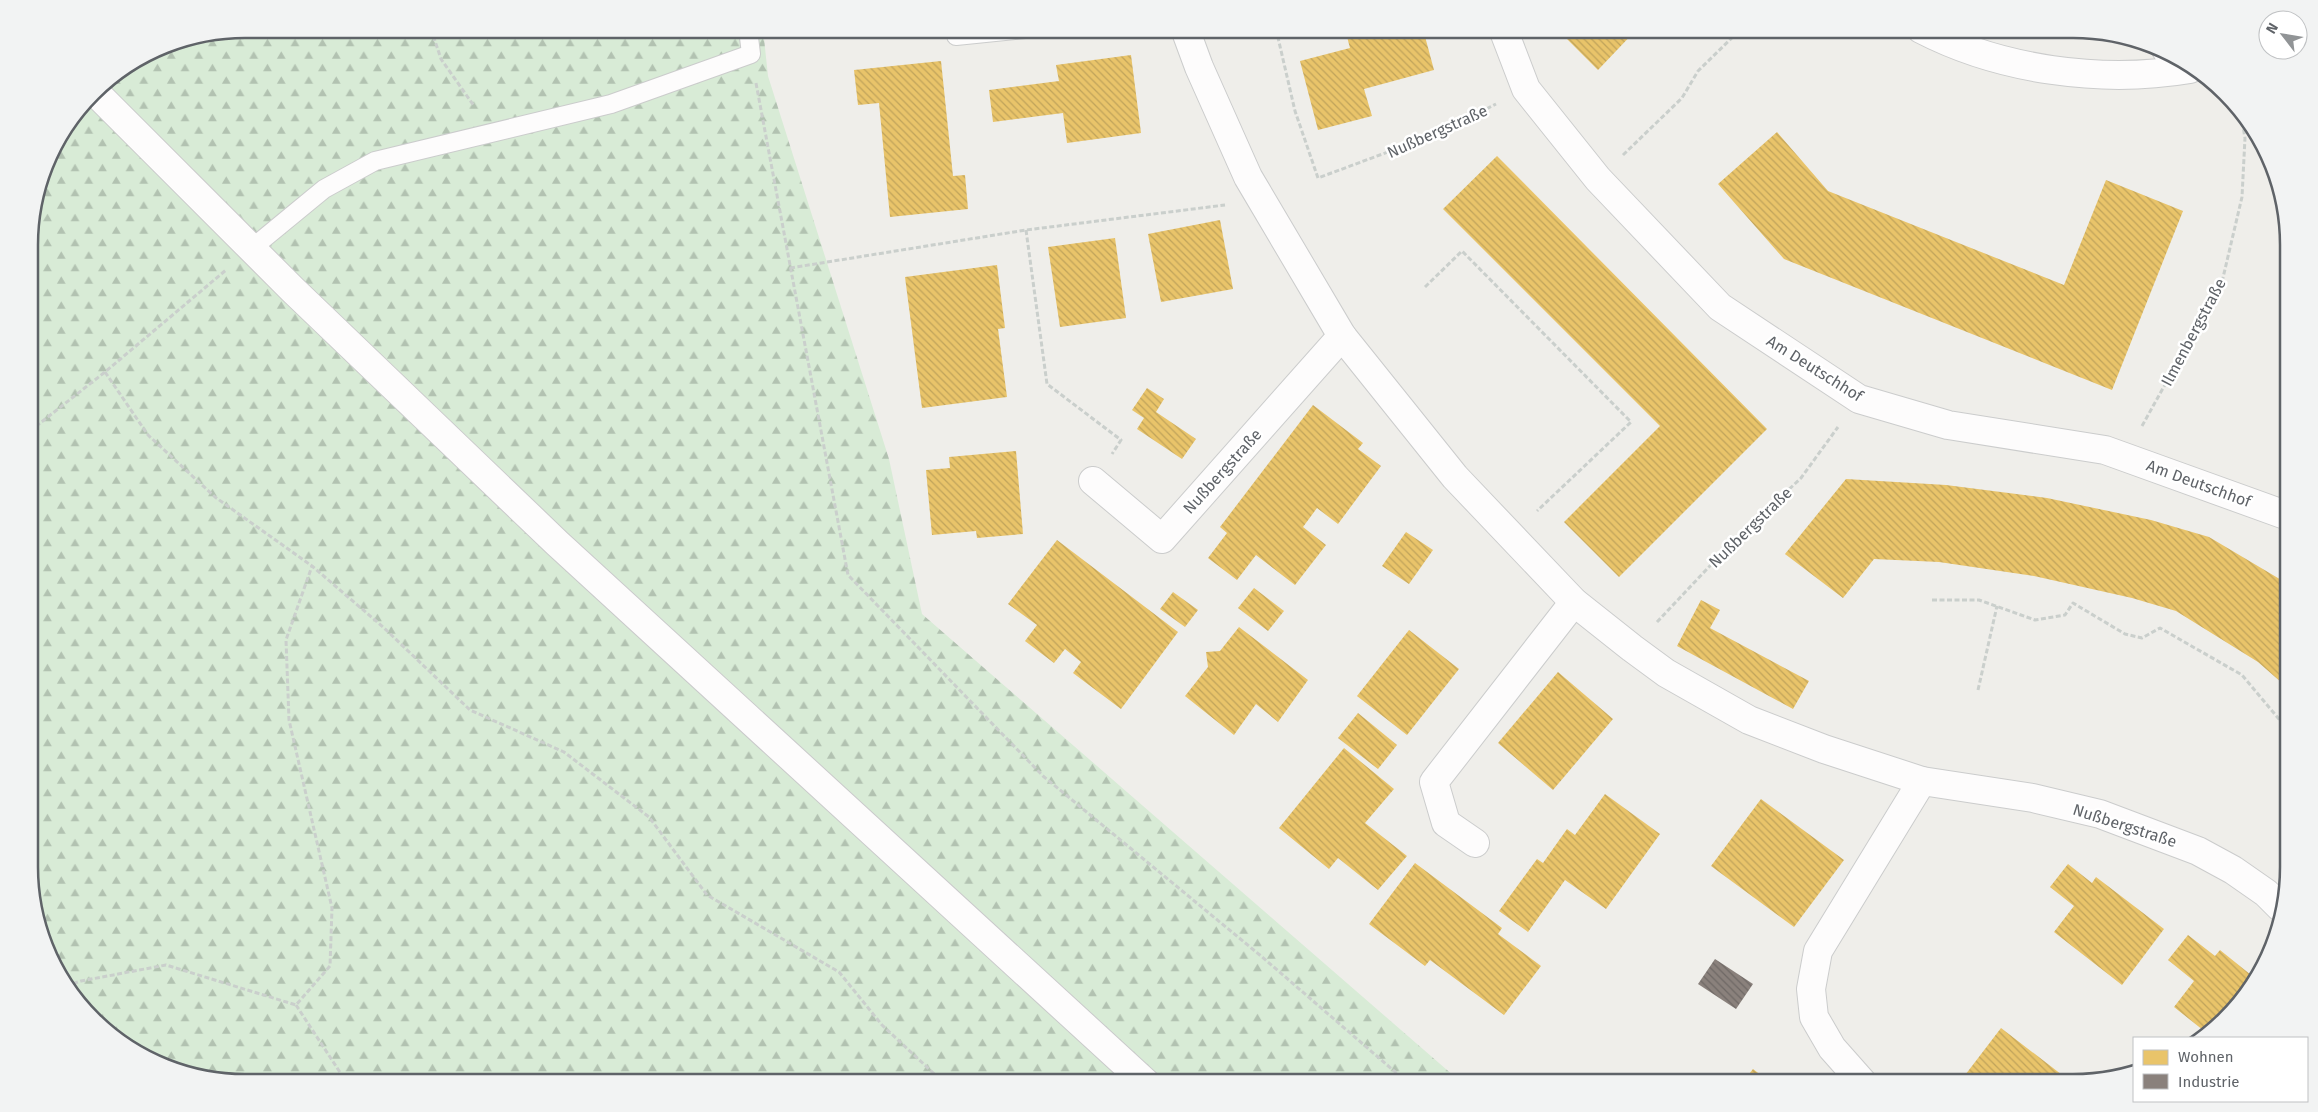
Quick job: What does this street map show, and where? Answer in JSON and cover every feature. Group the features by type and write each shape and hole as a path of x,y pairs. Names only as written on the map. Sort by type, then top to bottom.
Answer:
{"street":[{"name":"Nußbergstraße","path":"1188,38 1199,68 1248,177 1342,336 1455,478 1574,602 1666,673 1749,720 1824,749 1922,781 2033,798 2100,814 2198,851 2233,870 2266,893 2278,904"},
{"name":"Am Deutschhof","path":"1506,38 1526,89 1598,180 1720,306 1859,399 1948,425 2105,450 2280,513"},
{"path":"1944,38 1976,51 2043,70 2110,75 2182,70"},
{"path":"100,97 251,249 557,543 1137,1075"},
{"name":"Nußbergstraße","path":"1093,481 1162,539 1342,336"},
{"path":"1475,843 1446,823 1434,782 1574,602"},
{"path":"1856,1075 1832,1048 1814,1017 1810,989 1818,951 1922,781"}],"lane":[{"path":"251,249 324,189 375,161 611,104 751,54 749,38"}],"path":[{"path":"434,38 441,59 493,133"},
{"name":"Nußbergstraße","path":"1278,38 1295,111 1318,178 1439,133 1526,89"},
{"path":"1598,180 1682,98 1698,71 1732,38"},
{"path":"751,54 848,575 1043,776 1261,956 1399,1075"},
{"name":"Ilmenbergstraße","path":"2125,457 2222,282 2242,197 2245,138 2243,126"},
{"path":"790,268 1026,230 1262,201"},
{"path":"1026,230 1047,384 1121,440 1093,481"},
{"path":"38,425 105,372 251,249"},
{"path":"1425,287 1462,251 1631,422 1511,536"},
{"path":"105,372 148,435 215,497 312,566 383,628 470,710 564,752 649,817 707,895 839,972 882,1025 935,1075"},
{"name":"Nußbergstraße","path":"1632,648 1723,552 1801,478 1859,399"},
{"path":"296,1005 330,966 332,908 289,720 286,640 312,566"},
{"path":"1932,600 1979,600 2036,620 2065,615 2073,603 2125,634 2142,638 2160,628 2242,675 2280,720"},
{"path":"1978,690 1997,606"},
{"path":"73,984 166,965 296,1005 342,1075"}],"green space":[{"path":"231,38 764,38 768,76 889,459 922,614 1453,1075 245,1075 204,1071 166,1059 141,1047 98,1014 72,982 53,946 41,908 39,894 38,231 41,204 53,166 65,141 98,98 130,72 166,53 204,41"}],"building: Wohnen":[{"path":"1347,38 1425,38 1434,70 1364,89 1372,116 1318,130 1300,61 1350,48"},
{"path":"1566,38 1628,38 1598,70"},
{"path":"1131,55 1141,133 1067,143 1063,113 993,122 989,90 1059,81 1056,65"},
{"path":"941,61 953,176 965,175 968,209 890,217 879,103 858,105 854,70"},
{"path":"1777,132 1828,191 2064,285 2106,180 2183,211 2112,390 1784,259 1718,184"},
{"path":"1497,156 1767,429 1619,577 1564,522 1660,426 1443,209"},
{"path":"1220,220 1233,289 1161,302 1148,234"},
{"path":"1115,238 1126,318 1060,327 1048,247"},
{"path":"997,265 1005,328 998,329 1007,397 922,408 905,277"},
{"path":"2280,270 2280,320 2279,320"},
{"path":"1147,388 1164,399 1156,412 1196,439 1182,459 1137,429 1144,418 1132,410"},
{"path":"1313,405 1363,443 1358,449 1381,466 1338,524 1317,508 1303,527 1326,545 1295,585 1256,555 1237,580 1208,558 1227,533 1220,527"},
{"path":"1016,451 1023,534 977,538 976,531 932,535 926,470 950,468 949,457"},
{"path":"1846,479 1946,485 2047,498 2151,520 2209,537 2280,579 2280,681 2258,662 2176,611 2132,598 2034,576 1939,562 1874,559 1843,598 1785,554"},
{"path":"1406,532 1433,550 1409,584 1382,566"},
{"path":"1057,540 1178,632 1121,709 1073,673 1081,662 1065,649 1054,663 1025,641 1037,625 1008,604"},
{"path":"1254,588 1284,611 1268,631 1238,608"},
{"path":"1173,592 1198,610 1185,627 1160,609"},
{"path":"1701,600 1720,610 1710,628 1809,681 1793,709 1677,646"},
{"path":"1239,627 1308,680 1278,722 1256,704 1234,735 1185,696 1208,667 1206,652 1220,651"},
{"path":"1409,630 1459,669 1407,735 1357,696"},
{"path":"1558,672 1613,719 1553,790 1498,743"},
{"path":"1358,713 1397,745 1378,769 1338,738"},
{"path":"1344,748 1394,789 1365,823 1407,856 1378,890 1338,858 1329,869 1279,828"},
{"path":"1605,794 1660,834 1606,909 1565,880 1528,932 1499,911 1537,859 1543,863 1567,829 1575,835"},
{"path":"1761,799 1844,860 1794,927 1711,866"},
{"path":"1415,863 1502,928 1498,934 1541,966 1504,1015 1430,960 1425,966 1369,924"},
{"path":"2068,864 2092,883 2096,877 2164,929 2122,985 2054,932 2074,906 2050,887"},
{"path":"2188,935 2215,956 2220,950 2251,975 2229,1004 2202,1029 2174,1007 2194,981 2168,960"},
{"path":"2001,1028 2062,1075 1965,1075"},
{"path":"1753,1069 1761,1075 1748,1075"}],"building: Industrie":[{"path":"1715,959 1753,984 1736,1009 1698,984"}]}
